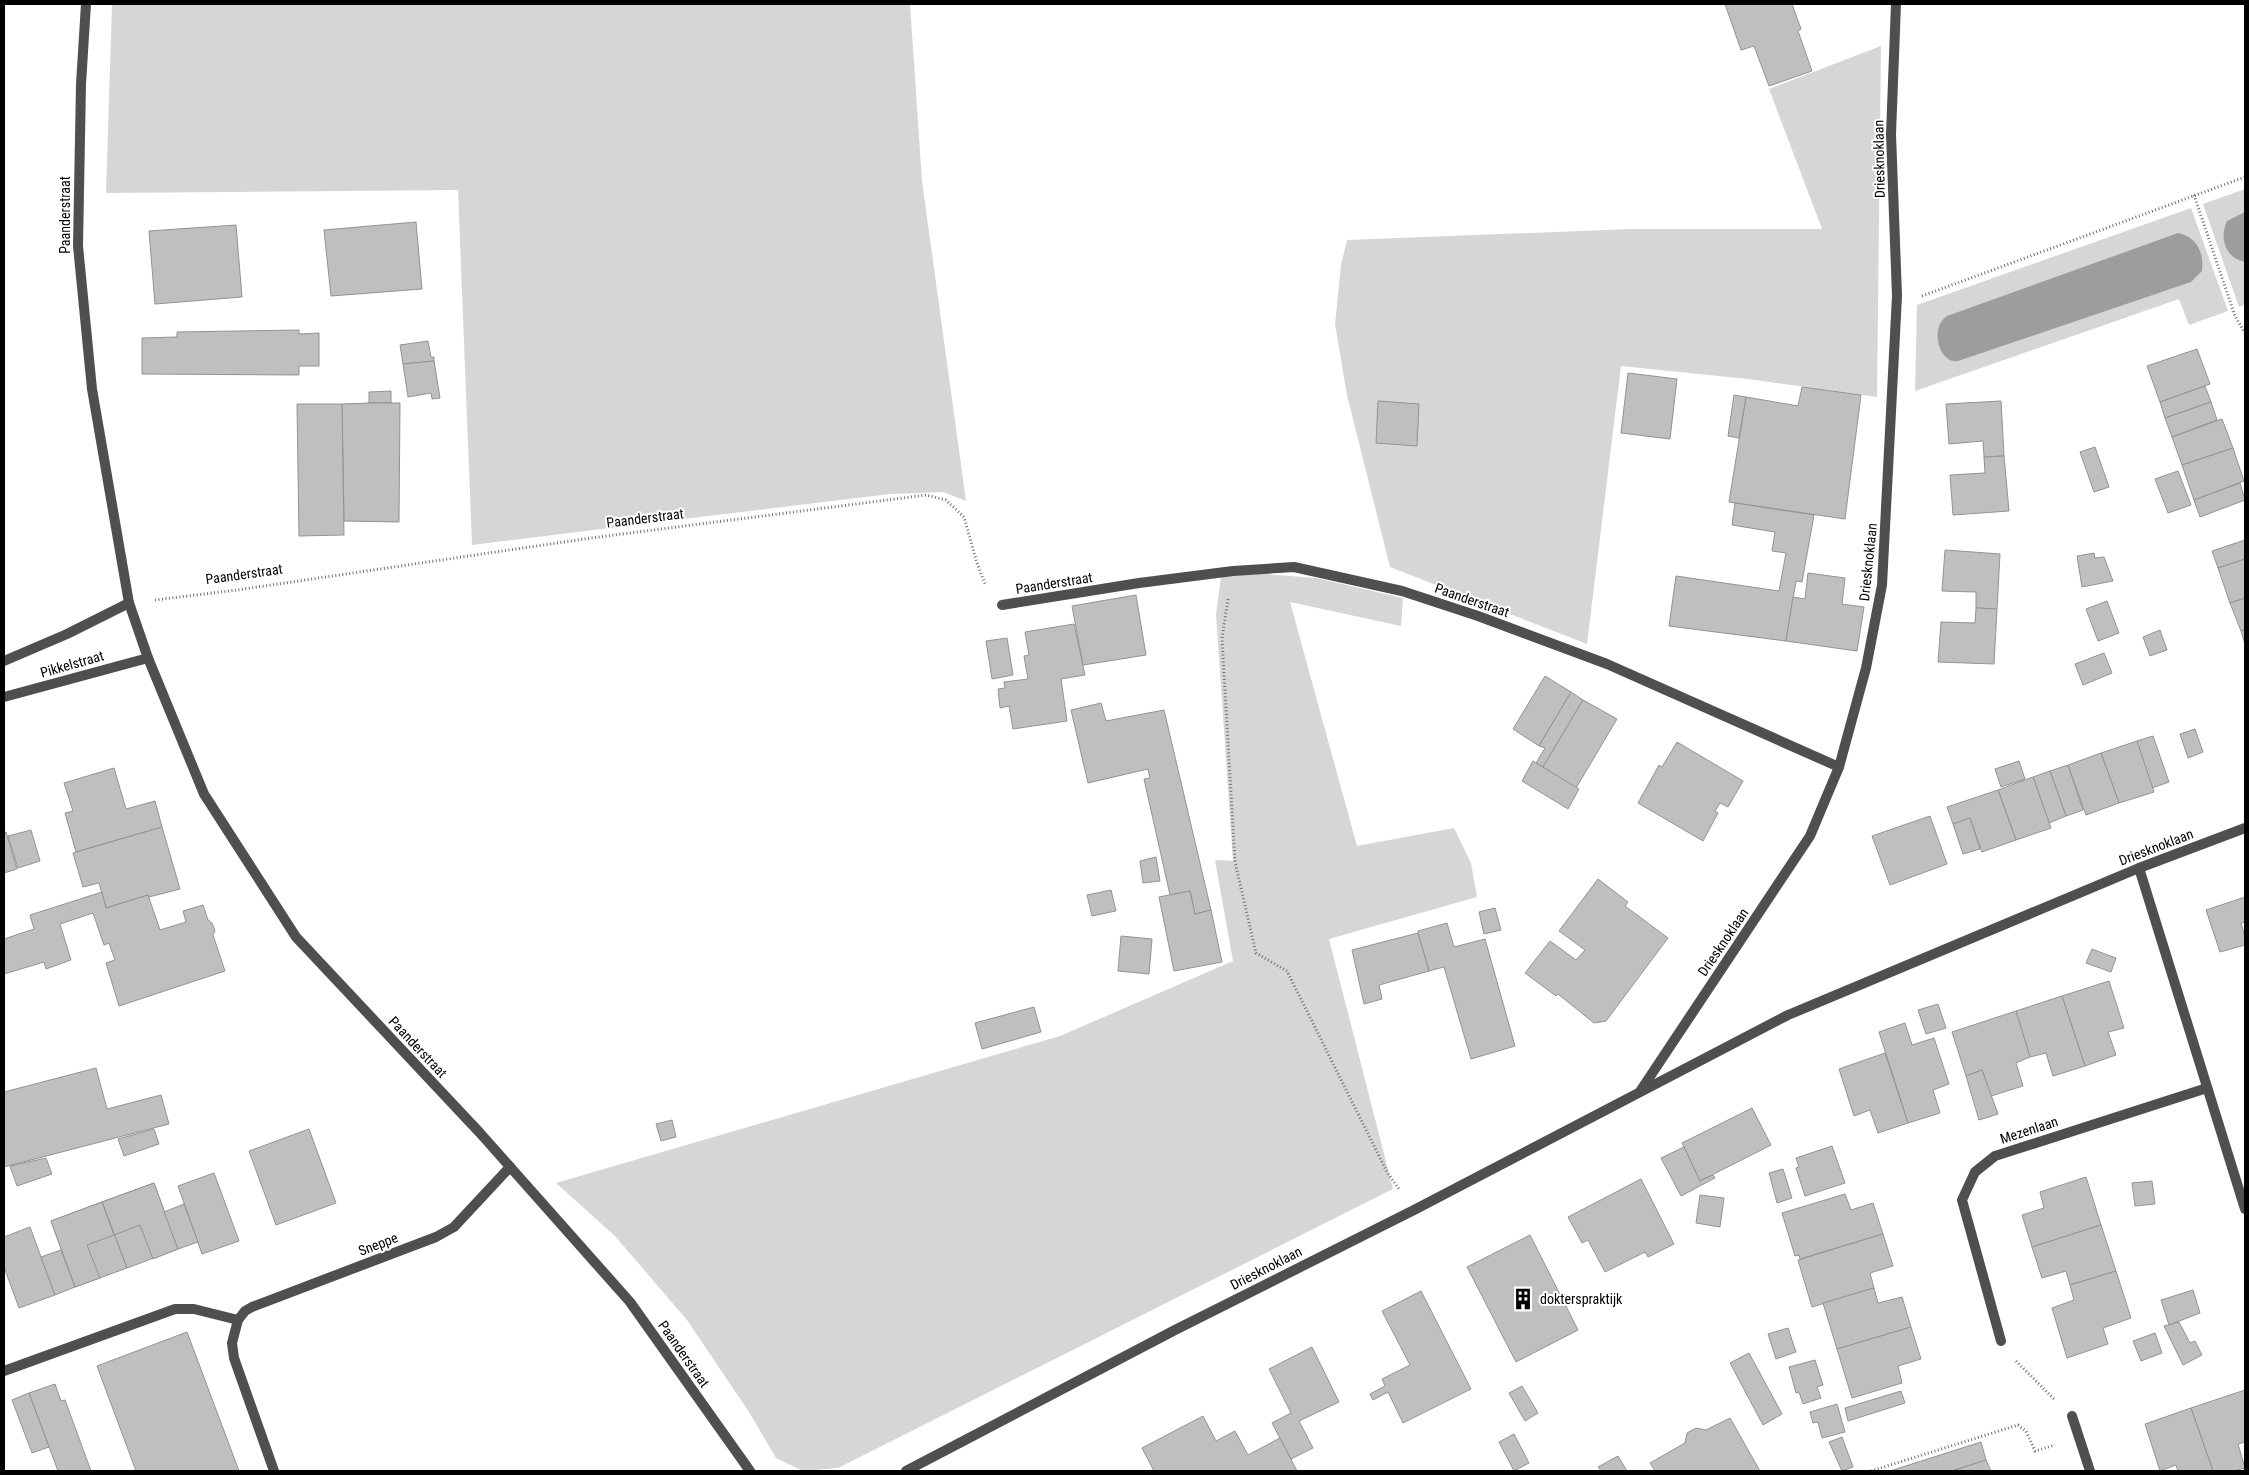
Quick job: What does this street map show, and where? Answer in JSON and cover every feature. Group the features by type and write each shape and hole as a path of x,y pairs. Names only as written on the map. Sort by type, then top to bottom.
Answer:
{"street":[{"name":"Paanderstraat","path":"86,4 81,84 78,246 92,389 129,603 148,658 204,794 296,937 510,1167 630,1302 750,1471"},
{"name":"Driesknoklaan","path":"1640,1092 1810,836 1839,767 1866,668 1882,585 1897,296 1891,134 1896,4"},
{"name":"Paanderstraat","path":"1002,605 1139,583 1232,571 1294,567 1410,593 1478,616 1607,664 1839,767"},
{"name":"Pikkelstraat","path":"4,661 67,634 129,603"},
{"name":"Pikkelstraat","path":"4,697 148,658"},
{"name":"Driesknoklaan","path":"906,1471 1175,1330 1414,1210 1788,1015 2139,868 2245,828"},
{"path":"2139,868 2245,1209"},
{"name":"Mezenlaan","path":"2001,1341 1962,1200 1975,1172 1995,1156 2207,1088"},
{"name":"Sneppe","path":"238,1320 252,1307 436,1237 454,1227 510,1167"},
{"path":"4,1371 176,1309 194,1309 238,1320 232,1343 234,1358 274,1471"},
{"path":"2072,1416 2090,1471"}],"path":[{"path":"1897,296 1919,297 2245,177"},
{"path":"2194,195 2235,316 2245,333"},
{"name":"Paanderstraat","path":"129,603 237,590 592,538 926,495 946,500 964,517 976,563 988,592 1002,605"},
{"path":"1232,571 1222,639 1235,862 1256,953 1287,971 1387,1172 1414,1210"},
{"path":"2001,1341 2008,1352 2072,1416"},
{"path":"1870,1471 2018,1425 2026,1431 2035,1451 2079,1438"}],"shaded area":[{"path":"112,4 910,4 922,181 966,501 943,492 890,494 472,545 458,190 106,193"},
{"path":"1881,46 1877,397 1748,379 1621,366 1587,644 1390,567 1347,395 1335,324 1341,265 1347,240 1631,229 1822,229 1769,89"},
{"path":"2245,189 2245,305 2239,307 2203,204"},
{"path":"2191,208 2228,311 2189,325 2179,299 1915,391 1917,305"},
{"path":"2245,212 2245,262 2238,260 2228,252 2224,234 2227,221"},
{"path":"2178,233 2190,238 2198,246 2202,258 2202,271 2191,282 1958,361 1951,361 1941,351 1938,328 1947,316"},
{"path":"1252,573 1316,578 1403,598 1401,626 1290,602 1357,846 1454,828 1471,863 1477,897 1329,939 1393,1189 838,1468 803,1471 776,1458 749,1412 687,1320 615,1236 556,1183 1060,1036 1233,961 1215,860 1233,861 1216,614 1221,577"}],"building":[{"path":"1725,4 1792,4 1801,29 1798,31 1812,71 1769,86 1754,46 1741,50"},
{"path":"416,222 422,289 331,296 324,230"},
{"path":"236,225 242,297 155,304 149,231"},
{"path":"299,330 299,334 319,333 319,366 299,366 299,375 142,374 142,338 177,337 177,332"},
{"path":"428,341 431,357 434,357 434,361 403,364 400,345"},
{"path":"2197,349 2210,384 2160,402 2147,366"},
{"path":"434,361 440,398 432,399 431,393 408,397 403,364"},
{"path":"1628,373 1677,379 1670,439 1621,433"},
{"path":"2205,386 2211,402 2165,418 2160,402"},
{"path":"1802,387 1861,395 1845,519 1729,502 1746,397 1798,406"},
{"path":"391,391 391,403 369,403 369,392"},
{"path":"1734,395 1746,397 1739,438 1728,436"},
{"path":"1378,401 1419,404 1417,446 1376,443"},
{"path":"2001,401 2004,456 1984,457 1983,441 1949,444 1946,404"},
{"path":"2211,402 2217,420 2172,437 2165,418"},
{"path":"400,403 399,522 344,521 342,404"},
{"path":"297,404 342,404 344,535 299,536"},
{"path":"2222,419 2233,448 2182,465 2172,437"},
{"path":"2095,447 2109,487 2094,492 2080,452"},
{"path":"2233,448 2244,481 2194,500 2182,465"},
{"path":"2004,456 2009,511 1953,515 1950,475 1985,473 1984,457"},
{"path":"2178,471 2191,505 2168,513 2155,479"},
{"path":"2240,483 2245,500 2200,517 2194,500"},
{"path":"1735,503 1814,515 1802,582 1796,581 1786,641 1669,626 1676,576 1779,591 1786,553 1772,551 1775,532 1732,525"},
{"path":"2245,540 2245,559 2218,568 2212,551"},
{"path":"1945,550 2000,554 1997,609 1976,608 1976,592 1942,591"},
{"path":"2094,553 2095,558 2104,557 2113,581 2082,587 2077,556"},
{"path":"2245,559 2245,598 2230,603 2218,568"},
{"path":"1808,573 1845,578 1842,604 1864,607 1857,651 1786,641 1793,597 1805,599"},
{"path":"1136,595 1146,655 1083,665 1072,606"},
{"path":"2245,598 2245,630 2241,631 2230,603"},
{"path":"2107,601 2119,633 2098,641 2086,609"},
{"path":"1976,608 1997,609 1994,664 1938,662 1941,622 1975,623"},
{"path":"1074,624 1085,675 1061,679 1067,721 1013,729 1009,706 1000,708 998,689 1005,688 1004,682 1028,679 1024,656 1029,655 1025,632"},
{"path":"2160,630 2167,650 2150,656 2143,637"},
{"path":"2245,630 2245,644 2241,631"},
{"path":"1007,638 1013,675 992,679 986,641"},
{"path":"2104,653 2112,673 2083,685 2075,664"},
{"path":"1545,676 1571,692 1539,746 1513,729"},
{"path":"1571,692 1583,700 1543,767 1536,763 1545,748 1539,746"},
{"path":"1583,700 1617,719 1576,788 1543,767"},
{"path":"1101,703 1106,721 1164,710 1211,910 1195,914 1190,891 1170,895 1144,779 1150,778 1148,769 1088,783 1071,710"},
{"path":"2195,729 2203,752 2188,758 2180,734"},
{"path":"2153,736 2169,782 2152,788 2137,741"},
{"path":"2137,741 2154,792 2119,803 2101,753"},
{"path":"1677,742 1743,781 1728,807 1720,803 1715,811 1718,813 1703,841 1638,803 1659,765 1662,767"},
{"path":"2101,753 2119,803 2086,815 2068,765"},
{"path":"1533,761 1579,789 1568,809 1522,781"},
{"path":"2019,761 2025,779 2001,787 1995,769"},
{"path":"2068,765 2083,810 2066,816 2050,771"},
{"path":"114,768 126,809 155,801 162,827 76,852 65,813 73,811 64,783"},
{"path":"2050,771 2066,816 2049,823 2033,777"},
{"path":"2033,777 2051,828 2016,840 1998,790"},
{"path":"1998,790 2016,840 1982,852 1970,818 1953,824 1947,807"},
{"path":"1930,816 1947,864 1890,885 1872,836"},
{"path":"1970,818 1980,849 1963,854 1953,824"},
{"path":"162,827 180,889 149,897 148,895 106,908 99,883 83,887 73,853"},
{"path":"31,830 40,861 18,868 8,836"},
{"path":"6,832 17,869 4,873 4,833"},
{"path":"1156,857 1160,881 1143,883 1140,861"},
{"path":"1598,879 1628,902 1625,906 1668,938 1606,1021 1594,1023 1558,994 1556,996 1525,973 1550,941 1576,960 1585,950 1559,931"},
{"path":"1111,890 1116,911 1092,916 1087,895"},
{"path":"1190,891 1195,914 1211,910 1222,962 1174,971 1159,897"},
{"path":"102,892 106,908 148,895 160,930 186,922 183,911 203,905 208,920 212,923 215,931 213,935 225,971 119,1006 106,963 115,960 109,943 104,945 93,913 60,924 71,960 46,969 44,962 4,974 4,939 34,929 30,915"},
{"path":"2245,897 2245,922 2241,923 2245,945 2220,952 2206,910"},
{"path":"1495,908 1501,930 1484,934 1479,912"},
{"path":"1447,923 1454,947 1485,939 1515,1046 1471,1059 1444,967 1429,971 1418,933 1418,931"},
{"path":"1418,933 1429,971 1379,985 1382,999 1364,1004 1352,950"},
{"path":"1121,936 1152,939 1149,974 1118,971"},
{"path":"2092,949 2116,958 2111,972 2086,963"},
{"path":"2109,981 2124,1028 2108,1032 2116,1055 2085,1066 2062,996"},
{"path":"2062,996 2085,1066 2053,1076 2046,1053 2030,1057 2016,1011"},
{"path":"1938,1004 1946,1028 1926,1034 1918,1010"},
{"path":"1034,1007 1041,1032 982,1049 975,1023"},
{"path":"2016,1011 2030,1057 2016,1063 2023,1086 1991,1096 1982,1070 1966,1076 1952,1032"},
{"path":"1905,1023 1912,1045 1934,1038 1949,1084 1933,1090 1940,1113 1908,1123 1879,1032"},
{"path":"1885,1053 1908,1123 1878,1133 1870,1110 1854,1116 1839,1069"},
{"path":"96,1068 107,1109 161,1095 169,1124 4,1167 4,1092"},
{"path":"1982,1070 1998,1114 1979,1120 1966,1076"},
{"path":"1752,1108 1771,1145 1700,1181 1682,1143"},
{"path":"672,1120 676,1137 661,1141 656,1124"},
{"path":"154,1129 159,1144 124,1156 118,1139"},
{"path":"309,1129 336,1203 276,1225 249,1151"},
{"path":"1832,1146 1845,1183 1805,1196 1796,1168 1799,1167 1796,1158"},
{"path":"1684,1147 1700,1181 1713,1175 1715,1178 1681,1196 1661,1158"},
{"path":"46,1158 52,1174 17,1186 10,1166"},
{"path":"1783,1169 1792,1198 1777,1203 1769,1173"},
{"path":"214,1173 239,1241 202,1254 178,1186"},
{"path":"2086,1177 2101,1225 2032,1247 2022,1215 2044,1208 2040,1192"},
{"path":"1641,1179 1674,1244 1648,1257 1645,1252 1605,1272 1588,1240 1582,1243 1568,1217"},
{"path":"2152,1181 2155,1204 2135,1206 2132,1183"},
{"path":"154,1183 178,1249 127,1268 102,1202"},
{"path":"154,1183 178,1249 153,1259 140,1225 114,1235 102,1202"},
{"path":"1845,1194 1851,1210 1873,1203 1883,1234 1800,1259 1799,1255 1795,1256 1782,1213"},
{"path":"1700,1195 1724,1198 1720,1227 1696,1223"},
{"path":"102,1202 127,1268 75,1287 51,1221"},
{"path":"102,1202 114,1235 87,1245 100,1278 75,1287 51,1221"},
{"path":"184,1204 198,1242 178,1249 164,1212"},
{"path":"2101,1225 2116,1271 2070,1285 2066,1271 2042,1278 2032,1247"},
{"path":"30,1227 55,1295 19,1308 4,1267 4,1237"},
{"path":"1883,1234 1893,1266 1870,1273 1874,1288 1812,1307 1798,1260"},
{"name":"dokterspraktijk","path":"1530,1235 1578,1330 1516,1362 1467,1267"},
{"path":"61,1250 75,1287 55,1295 41,1257"},
{"path":"2116,1271 2131,1318 2103,1328 2108,1344 2067,1358 2052,1308 2074,1300 2070,1285"},
{"path":"1874,1288 1878,1303 1902,1297 1911,1327 1837,1349 1823,1303"},
{"path":"2193,1290 2200,1313 2169,1325 2161,1300"},
{"path":"1421,1291 1471,1389 1403,1423 1388,1392 1373,1400 1370,1394 1385,1386 1382,1379 1410,1365 1382,1311"},
{"path":"2179,1322 2190,1343 2195,1341 2202,1355 2183,1365 2164,1326"},
{"path":"1911,1327 1921,1359 1898,1366 1902,1383 1852,1398 1837,1349"},
{"path":"1788,1328 1796,1352 1776,1359 1768,1334"},
{"path":"187,1332 239,1471 136,1471 97,1366"},
{"path":"2155,1333 2162,1353 2141,1361 2133,1341"},
{"path":"1312,1347 1339,1402 1299,1421 1313,1448 1291,1459 1272,1423 1291,1413 1269,1369"},
{"path":"1749,1353 1782,1414 1763,1425 1730,1363"},
{"path":"1815,1360 1823,1385 1817,1387 1821,1398 1803,1404 1799,1392 1796,1393 1789,1367"},
{"path":"55,1384 61,1401 65,1400 91,1471 58,1471 29,1393"},
{"path":"1522,1386 1538,1413 1525,1421 1509,1393"},
{"path":"2245,1390 2245,1442 2238,1444 2245,1468 2234,1471 2213,1471 2191,1408"},
{"path":"1901,1391 1905,1403 1848,1421 1845,1408"},
{"path":"29,1393 49,1447 32,1453 12,1400"},
{"path":"1837,1404 1845,1432 1822,1438 1818,1422 1813,1423 1810,1412"},
{"path":"2191,1408 2213,1471 2178,1471 2176,1465 2160,1471 2145,1424"},
{"path":"1203,1416 1216,1441 1235,1431 1248,1455 1280,1438 1297,1471 1154,1471 1142,1448"},
{"path":"1730,1418 1760,1471 1655,1471 1650,1463 1685,1443 1687,1433 1696,1428 1706,1430"},
{"path":"1514,1434 1529,1463 1514,1471 1499,1442"},
{"path":"1842,1437 1853,1467 1842,1471 1829,1442"},
{"path":"1981,1442 1986,1460 1952,1471 1890,1471"},
{"path":"1618,1456 1627,1471 1601,1471 1598,1467"},
{"path":"1986,1460 1991,1471 1952,1471"}],"place":[{"name":"dokterspraktijk","path":"1523,1299"}]}
